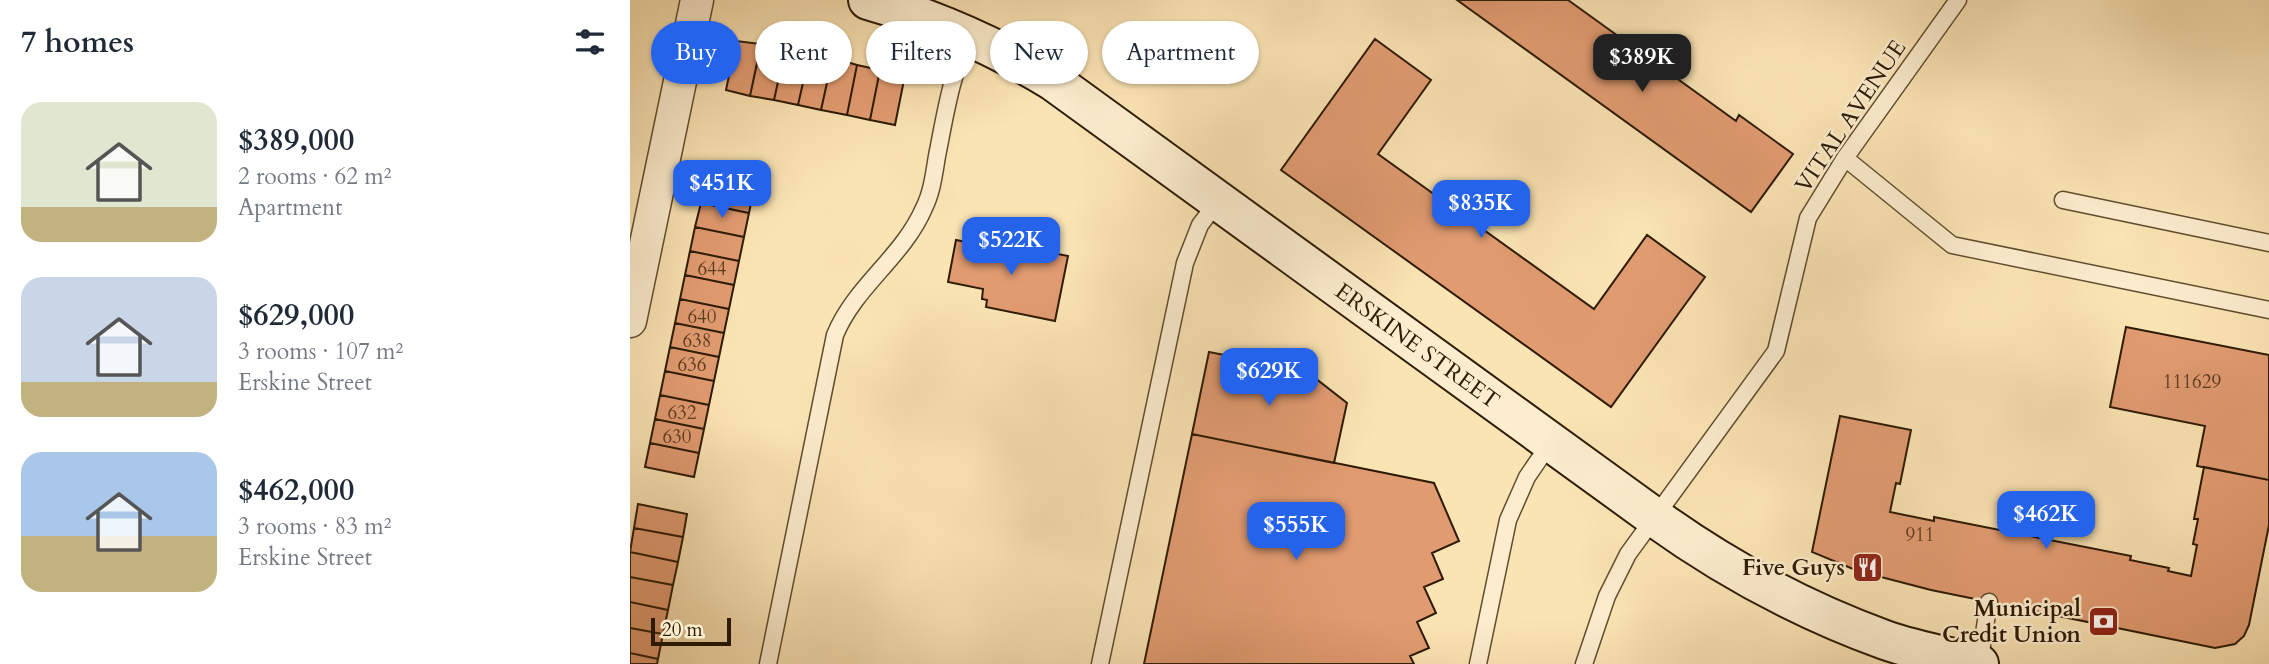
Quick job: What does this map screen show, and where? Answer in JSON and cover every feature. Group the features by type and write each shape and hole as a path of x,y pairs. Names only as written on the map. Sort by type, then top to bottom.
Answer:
{"street":[{"path":"630,321 697,0"},
{"name":"ERSKINE STREET","path":"868,0 934,21"},
{"name":"ERSKINE STREET","path":"976,39 1053,81 1714,558 1772,591 1885,640 1979,664"}],"lane":[{"name":"VITAL AVENUE","path":"1584,664 1598,618 1616,575 1654,517 1776,351 1808,218 1844,158 1958,0"},
{"path":"768,664 835,335 847,309 908,236 923,212 931,188 952,84"},
{"path":"1844,158 1952,245 2269,310"},
{"path":"1100,664 1185,263 1200,225 1218,200"},
{"path":"2063,200 2269,243"},
{"path":"1478,664 1508,520 1527,477 1551,442"},
{"path":"1979,664 1989,602"}],"building":[{"path":"1457,0 1568,0 1736,121 1739,115 1793,154 1751,212"},
{"path":"1375,39 1431,80 1378,154 1594,309 1647,235 1705,277 1611,407 1281,170"},
{"path":"741,42 755,43 755,72 750,96 726,90 727,84 741,84"},
{"path":"852,64 857,65 847,115 821,110 827,84 852,84"},
{"path":"857,65 866,67 866,84 877,84 870,120 847,115"},
{"path":"755,73 755,84 778,84 774,100 750,96"},
{"path":"778,84 803,84 798,105 774,100"},
{"path":"803,84 827,84 821,110 798,105"},
{"path":"877,84 903,84 895,125 870,120"},
{"path":"705,179 754,189 749,213 701,203"},
{"path":"701,203 749,213 744,237 695,227"},
{"path":"695,227 744,237 739,261 690,251"},
{"path":"956,240 992,247 993,241 1068,256 1055,321 986,307 987,300 982,299 983,289 948,282"},
{"path":"690,251 739,261 734,285 685,275"},
{"path":"685,275 734,285 729,309 680,299"},
{"path":"680,299 729,309 724,333 675,323"},
{"path":"675,323 724,333 719,357 670,347"},
{"path":"2126,327 2269,355 2269,480 2197,466 2205,426 2110,407"},
{"path":"670,347 719,357 714,381 665,371"},
{"path":"1209,352 1306,371 1347,403 1334,463 1192,434"},
{"path":"665,371 714,381 709,405 660,395"},
{"path":"660,395 709,405 704,429 655,419"},
{"path":"1840,416 1911,430 1900,484 1896,483 1890,512 1934,521 1934,517 2131,556 2130,560 2169,568 2168,571 2191,576 2197,545 2193,544 2198,519 2194,519 2204,467 2269,480 2269,525 2249,625 2244,636 2235,644 2215,648 1931,590 1858,571 1812,552"},
{"path":"655,419 704,429 699,453 650,443"},
{"path":"1192,434 1434,483 1459,541 1432,553 1443,579 1424,587 1436,613 1417,622 1429,648 1410,656 1414,664 1144,664"},
{"path":"650,443 699,453 694,477 645,467"},
{"path":"638,504 687,514 683,537 634,528"},
{"path":"634,528 683,537 678,562 630,552"},
{"path":"630,552 678,562 673,585 630,577"},
{"path":"630,577 673,585 668,610 630,602"},
{"path":"630,602 668,610 663,634 630,628"},
{"path":"630,628 663,634 658,659 630,653"},
{"path":"630,653 658,659 657,664 630,664"}],"place":[{"name":"Five Guys","path":"1868,567"},
{"name":"Municipal Credit Union","path":"2104,621"}]}
